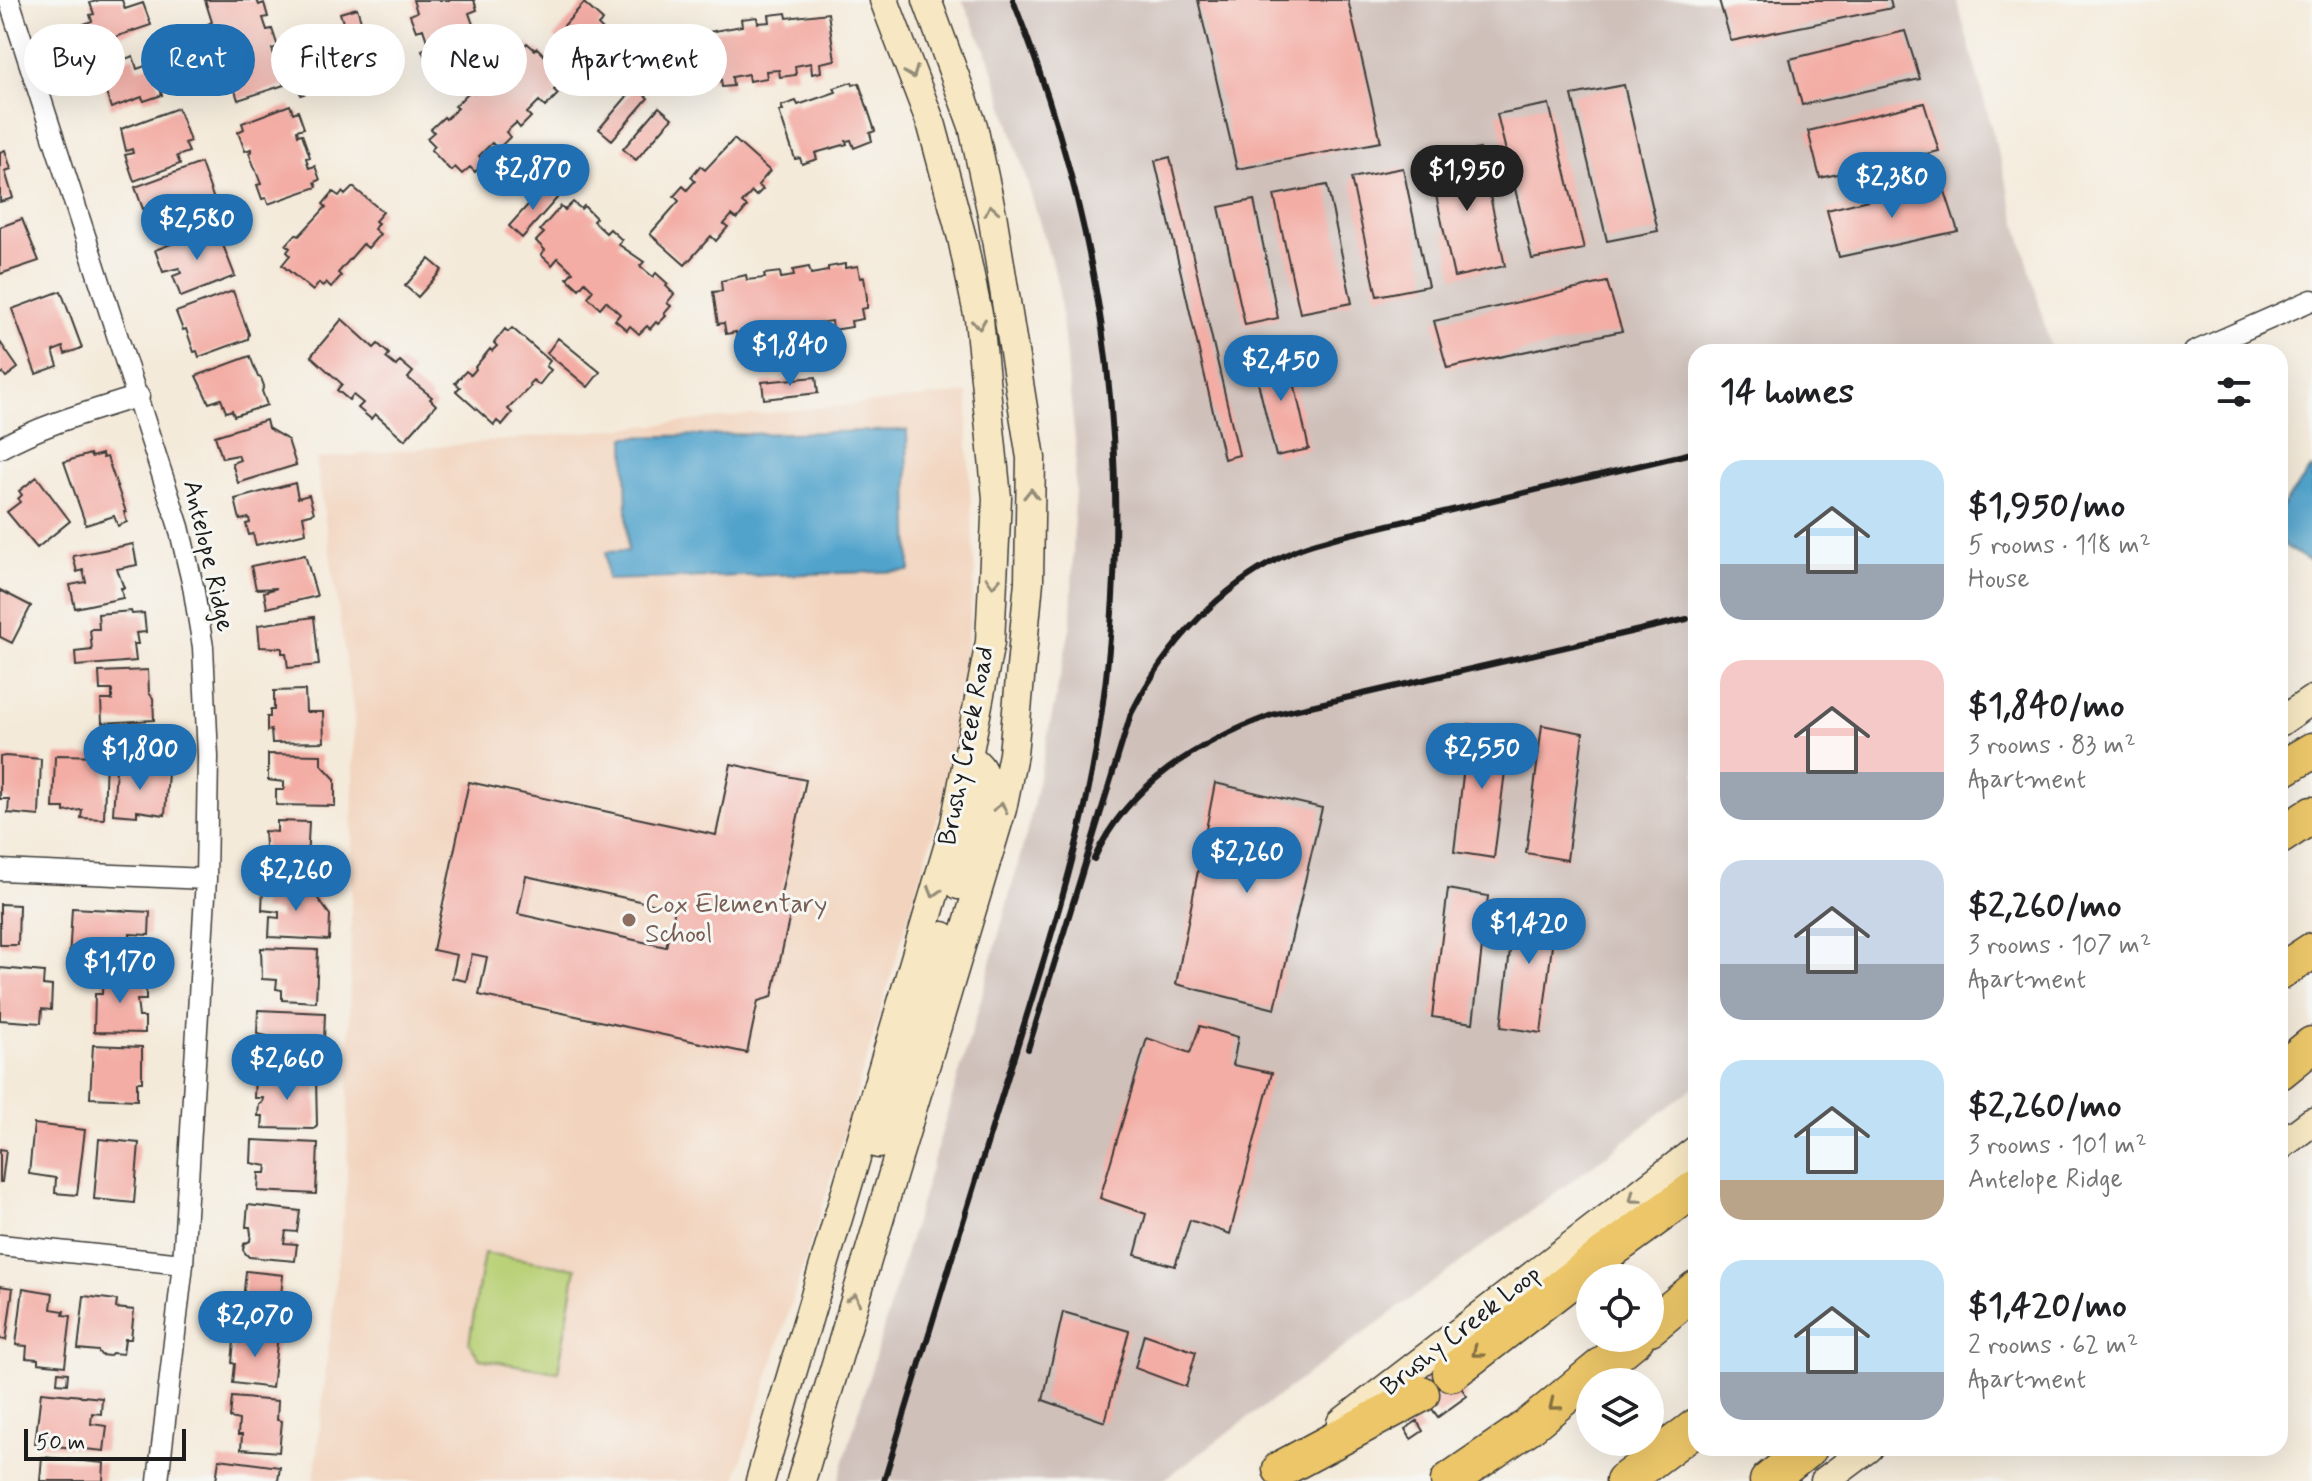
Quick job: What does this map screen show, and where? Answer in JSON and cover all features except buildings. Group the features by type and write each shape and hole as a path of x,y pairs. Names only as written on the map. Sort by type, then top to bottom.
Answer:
{"highway":[{"path":"2288,765 2312,751"},
{"path":"2288,831 2312,815"},
{"path":"2288,967 2312,951"},
{"path":"2288,1064 2312,1045"},
{"path":"1451,1373 1688,1194"},
{"path":"1664,1315 1688,1296"},
{"path":"1449,1481 1529,1426 1619,1352"},
{"path":"1272,1475 1421,1394"},
{"path":"1624,1481 1688,1433"},
{"path":"1768,1481 1799,1456"}],"main road":[{"name":"Brushy Creek Road","path":"760,1481 955,824 990,642 997,498 979,319 962,238 932,126 884,0"},
{"name":"Brushy Creek Road","path":"801,1481 1002,809 1013,754 1029,581 1031,458 992,214 973,126 927,0"},
{"path":"2288,716 2312,700"},
{"path":"831,1377 827,1310 966,862 981,803 985,780 981,766 969,757"},
{"path":"2288,1140 2312,1122"},
{"name":"Brushy Creek Loop","path":"1272,1475 1688,1156"},
{"path":"1825,1481 1858,1456"}],"street":[{"name":"Antelope Ridge","path":"9,0 179,527 203,647 208,757 206,879 183,1264 158,1481"},
{"path":"2212,344 2312,300"},
{"path":"0,448 50,425 139,396"},
{"path":"0,870 206,879"},
{"path":"0,1245 183,1264"}],"shaded area":[{"path":"962,0 1957,0 2050,344 1688,344 1688,1091 1603,1158 1162,1481 838,1481 978,1010 1030,820 1071,624 1076,449 1058,283 990,60"},
{"name":"Cox Elementary School","path":"968,393 975,575 949,780 831,1179 735,1481 314,1481 347,1180 354,715 316,459"}],"green space":[{"path":"484,1253 576,1268 558,1372 480,1359 469,1343"}],"water":[{"path":"907,430 910,571 607,580 606,552 628,551 625,437"},
{"path":"2312,468 2312,563 2288,548 2288,499"}],"railway":[{"path":"884,1481 1072,861 1091,778 1110,641 1115,547 1114,454 1106,362 1093,272 1072,181 1046,91 1013,0"},
{"path":"1028,1049 1131,714 1161,663 1199,618 1221,598 1269,564 1311,544 1688,454"},
{"path":"1094,859 1108,832 1146,788 1192,753 1244,726 1272,715 1687,619"}],"place":[{"name":"Cox Elementary School","path":"629,920"}]}
